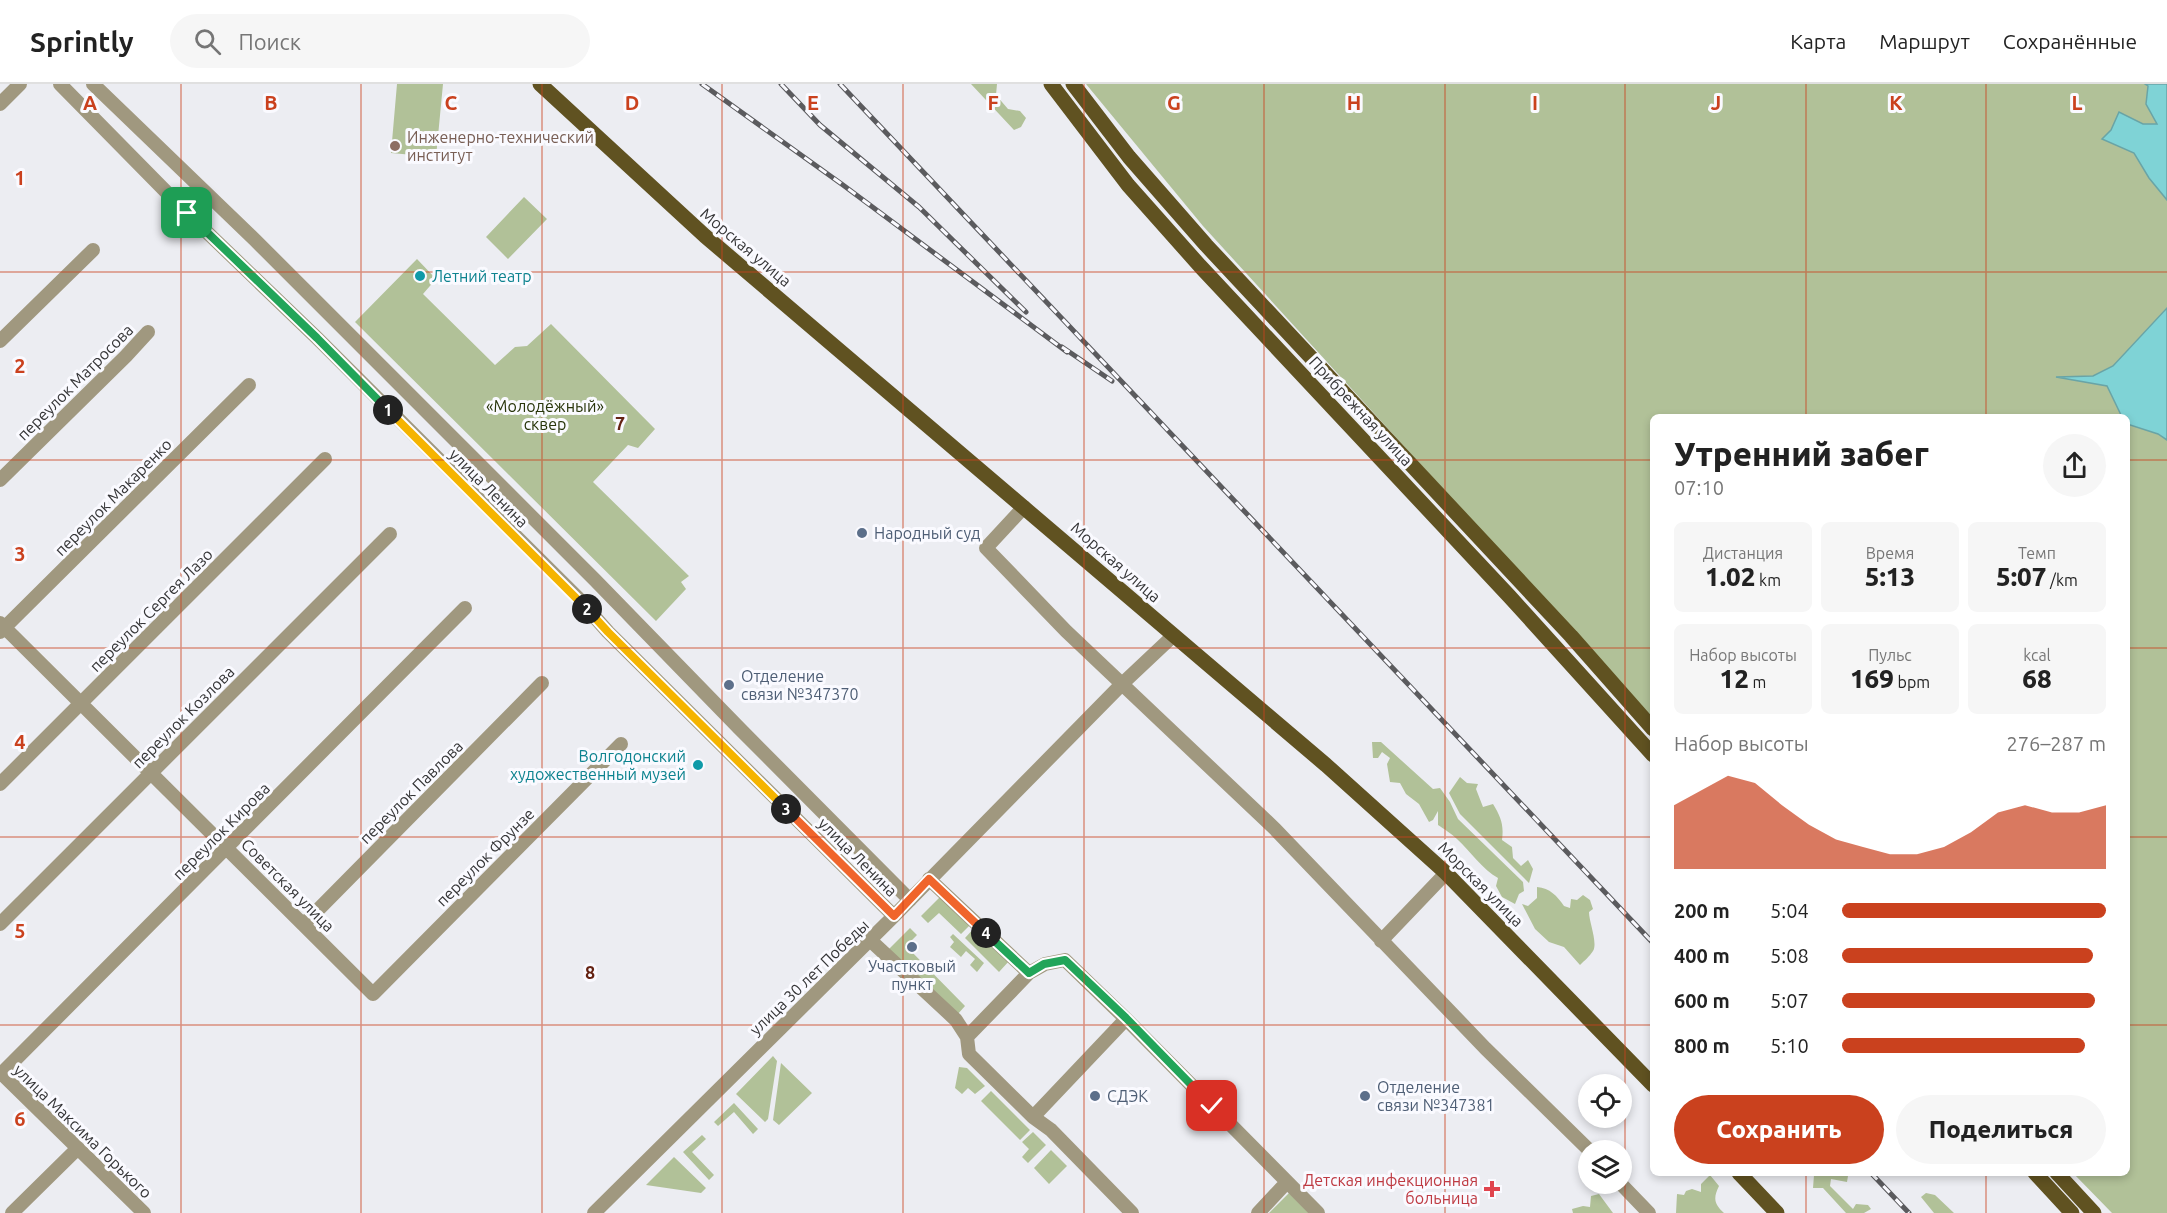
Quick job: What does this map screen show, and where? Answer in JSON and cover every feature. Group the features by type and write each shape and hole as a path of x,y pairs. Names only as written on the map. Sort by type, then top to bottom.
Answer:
{"main road":[{"name":"Морская улица","path":"540,84 674,209 1326,765 1446,873 1650,1081"},
{"name":"Прибрежная улица","path":"1052,84 1128,185 1200,266 1510,597 1650,751"},
{"name":"Прибрежная улица","path":"1073,84 1129,157 1206,245 1571,636 1650,726"},
{"path":"1742,1176 1777,1213"},
{"path":"2038,1176 2072,1213"},
{"path":"2060,1176 2094,1213"}],"street":[{"path":"0,104 20,84"},
{"name":"улица Ленина","path":"60,84 187,213 317,338 577,597 608,632 894,916"},
{"name":"улица Ленина","path":"93,84 255,240 910,900"},
{"path":"0,341 93,250"},
{"name":"переулок Матросова","path":"0,480 148,332"},
{"name":"переулок Макаренко","path":"2,628 249,385"},
{"name":"переулок Сергея Лазо","path":"0,784 325,459"},
{"path":"1024,507 986,548 1066,631 1275,829 1501,1065 1579,1140"},
{"path":"525,547 540,540 543,529"},
{"name":"переулок Козлова","path":"0,924 390,534"},
{"name":"переулок Кирова","path":"0,1074 465,608"},
{"name":"Советская улица","path":"2,628 228,848 309,918 373,994"},
{"name":"улица 30 лет Победы","path":"594,1213 910,900 1122,684 1173,636"},
{"name":"переулок Павлова","path":"309,918 542,683"},
{"name":"переулок Фрунзе","path":"373,994 621,744"},
{"path":"1381,941 1446,873"},
{"path":"929,879 1029,973"},
{"path":"870,940 956,1020 968,1037 969,1054 1033,1117 1051,1130 1132,1213"},
{"path":"968,1037 1029,973 1044,964 1065,960 1126,1018 1318,1213"},
{"path":"1033,1117 1126,1018"},
{"name":"улица Максима Горького","path":"0,1074 144,1213"},
{"path":"12,1213 77,1149"},
{"path":"1258,1213 1287,1182"},
{"path":"1631,1194 1649,1213"}],"green space":[{"path":"397,84 443,84 436,157 391,153"},
{"path":"971,84 997,84 996,95 1008,109 1020,111 1026,118 1021,127 1014,130"},
{"path":"1086,84 2145,84 2148,86 2146,104 2158,124 2143,124 2134,153 2149,178 2167,200 2167,308 2113,366 2093,376 2060,377 2107,386 2121,414 1650,414 1650,716 1203,226"},
{"path":"524,197 547,219 508,259 486,237"},
{"name":"«Молодёжный» сквер","path":"417,259 436,279 423,294 495,365 515,347 527,346 551,324 655,429 638,448 628,445 593,482 689,576 681,582 686,589 656,621 355,322"},
{"path":"2130,425 2158,434 2167,440 2167,1213 2112,1213 2076,1176 2130,1176"},
{"path":"1372,742 1381,742 1433,789 1440,788 1458,819 1523,882 1524,891 1519,894 1515,904 1502,897 1496,886 1498,878 1492,875 1455,837 1438,825 1438,811 1433,820 1429,822 1419,804 1406,794 1400,783 1390,782 1387,764 1390,758 1382,752 1378,758 1373,758"},
{"path":"1460,777 1467,783 1478,784 1476,789 1483,807 1493,804 1501,821 1502,840 1512,847 1513,858 1521,866 1528,860 1533,869 1529,883 1460,814 1449,793"},
{"path":"1537,887 1549,891 1564,906 1570,908 1571,899 1577,900 1583,895 1590,900 1593,909 1589,912 1594,947 1580,965 1564,947 1549,942 1535,929 1522,904 1528,906 1537,898"},
{"path":"943,894 972,923 961,934 939,913 928,923 921,916"},
{"path":"976,926 1010,960 999,972 965,938"},
{"path":"910,928 917,935 906,946 965,1006 957,1015 889,949"},
{"path":"953,934 984,963 977,972 970,965 975,959 966,951 961,957 950,947 954,942 950,937"},
{"path":"773,1056 777,1061 768,1119 765,1122 736,1094"},
{"path":"781,1063 812,1093 779,1125 773,1120"},
{"path":"959,1067 967,1068 985,1086 975,1094 968,1088 962,1094 955,1088"},
{"path":"991,1091 1030,1130 1020,1140 981,1101"},
{"path":"734,1103 758,1129 753,1134 734,1112 718,1126 714,1122"},
{"path":"1033,1132 1046,1145 1028,1163 1022,1157 1029,1149 1022,1142"},
{"path":"702,1135 706,1139 692,1152 714,1175 709,1180 683,1152"},
{"path":"1051,1150 1067,1166 1049,1184 1034,1168"},
{"path":"674,1157 706,1188 701,1193 646,1185"},
{"path":"1711,1176 1719,1186 1716,1201 1724,1213 1676,1213 1677,1194 1684,1195 1686,1191 1692,1189 1701,1192 1701,1184"},
{"path":"1814,1176 1848,1176 1847,1182 1831,1179 1830,1186 1853,1209 1856,1204 1868,1205 1871,1209 1864,1213 1846,1213 1823,1188 1813,1188"},
{"path":"1289,1193 1310,1213 1269,1213"},
{"path":"1926,1193 1935,1195 1954,1213 1934,1213 1921,1197"},
{"path":"1599,1194 1613,1213 1573,1213 1572,1209 1590,1207 1591,1196"}],"water":[{"path":"2145,84 2167,84 2167,200 2149,178 2134,153 2102,139 2111,130 2119,112 2143,124 2157,124 2146,104 2148,86"},
{"path":"2167,308 2167,440 2158,434 2130,425 2130,414 2121,414 2107,386 2056,377 2093,376 2113,366"}],"railway":[{"path":"702,84 843,185 1067,352"},
{"path":"781,84 820,125 919,207 1026,312"},
{"path":"840,84 1650,940"},
{"path":"1062,347 1112,381"},
{"path":"1874,1176 1909,1213"}],"place":[{"name":"Инженерно-технический институт","path":"395,146"},
{"name":"Летний театр","path":"420,276"},
{"name":"Народный суд","path":"862,533"},
{"name":"Отделение связи №347370","path":"729,685"},
{"name":"Волгодонский художественный музей","path":"698,765"},
{"name":"Участковый пункт","path":"912,947"},
{"name":"СДЭК","path":"1095,1096"},
{"name":"Отделение связи №347381","path":"1365,1096"},
{"name":"Детская инфекционная больница","path":"1492,1189"}],"district":[{"name":"7","path":"620,424"},
{"name":"8","path":"590,973"}],"route":[{"path":"187,213 317,338 894,916 929,879 1029,973 1044,964 1065,960 1126,1018 1212,1106"}]}
